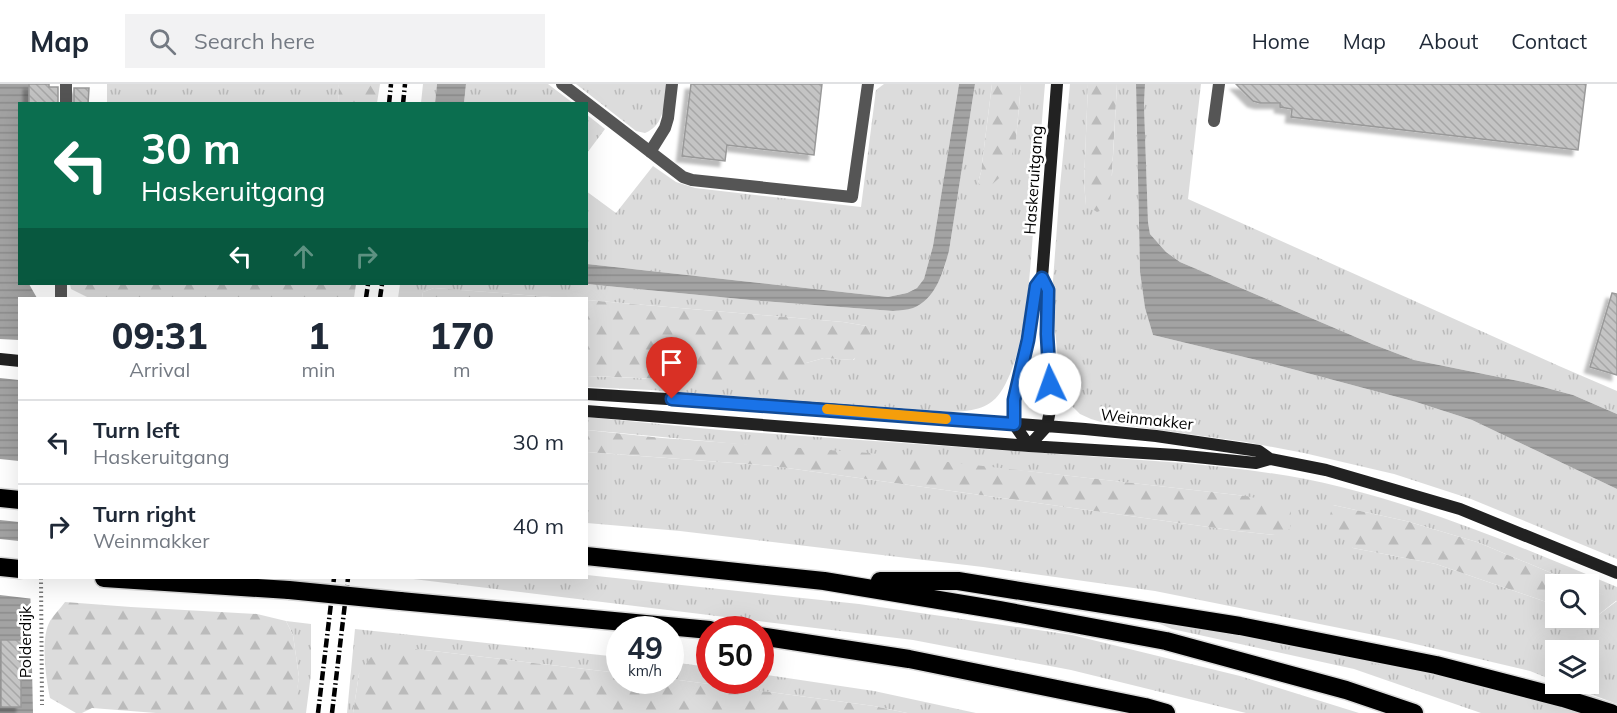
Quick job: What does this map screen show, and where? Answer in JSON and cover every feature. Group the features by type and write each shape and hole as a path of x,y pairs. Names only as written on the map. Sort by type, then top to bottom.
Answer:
{"highway":[{"path":"0,498 18,500"},
{"path":"588,556 824,581 1166,641 1346,690 1413,713"},
{"path":"0,567 18,569"},
{"path":"119,579 289,590 696,629"},
{"path":"824,581 958,581 1240,626 1437,664 1611,713"},
{"path":"774,638 909,659 1166,713"}],"main road":[{"name":"Haskeruitgang","path":"1047,426 1051,405 1047,334 1048,290 1042,278 1057,84"},
{"name":"Haskeruitgang","path":"1014,424 1014,400 1027,345 1036,286 1042,278"},
{"path":"0,359 18,361"},
{"name":"Weinmakker","path":"588,394 1047,426 1156,436 1259,451 1270,459 1326,470 1460,509 1617,573"},
{"name":"Weinmakker","path":"588,411 1256,463 1270,459"},
{"path":"1014,424 1029,446 1047,426"}],"street":[{"path":"66,84 66,102"},
{"path":"562,84 585,102"},
{"path":"650,152 665,128 672,84"},
{"path":"588,104 683,177 692,180 852,197 868,84"},
{"path":"1214,121 1219,84"}],"path":[{"name":"Polderdijk","path":"41,579 42,705"}],"green space":[{"path":"107,84 339,84 338,102 107,102"},
{"path":"339,84 380,84 377,102 338,102"},
{"path":"423,84 437,84 435,102 421,102"},
{"path":"466,84 548,84 572,102 464,102"},
{"path":"576,84 667,84 660,119 651,130 645,133 636,131"},
{"path":"884,84 959,84 933,246 924,280 917,288 907,293 888,297 588,264 588,192 616,213 653,166 676,182 695,188 861,207 876,90"},
{"path":"975,84 992,84 978,183 1016,139 1021,84 1045,84 1029,286 1022,334 1009,376 1000,393 990,403 978,408 951,412 588,387 588,376 657,379 806,363 824,358 854,360 867,326 588,300 588,297 552,297 434,288 423,292 422,297 398,297 400,285 588,284 893,311 914,307 935,288 943,272 949,251"},
{"path":"992,84 1021,84 1016,139 1008,170 987,189 978,183"},
{"path":"1070,84 1088,84 1084,183 1086,205 1112,175 1117,84 1136,84 1140,272 1145,308 1153,335 1416,402 1472,420 1617,489 1617,559 1471,499 1394,474 1246,442 1101,422 1080,414 1064,395 1060,379 1052,294"},
{"path":"1088,84 1117,84 1110,207 1097,212 1086,205 1084,183"},
{"path":"1145,84 1201,84 1188,199 1617,391 1617,414 1573,395 1528,383 1414,360 1180,262 1166,252 1150,234"},
{"path":"588,116 605,129 588,152"},
{"path":"70,285 356,285 354,297 87,297 71,289"},
{"path":"434,288 552,297 422,297 423,292"},
{"path":"588,300 867,326 871,335 867,345 853,360 824,358 806,363 790,384 588,376"},
{"path":"588,417 720,430 1223,467 1302,478 1377,497 1447,519 1585,574 1554,574 1477,542 1406,521 1333,505 1353,548 1436,564 1545,602 1545,628 1599,628 1599,614 1617,601 1617,704 1590,694 1599,694 1599,640 1545,640 1545,677 1530,671 1394,639 1155,591 983,567 680,531 588,523 588,452 773,466 1275,535 1246,496 1035,472 588,430"},
{"path":"588,430 662,438 869,453 1246,496 1270,501 1291,511 1290,529 1275,535 1237,531 773,466 588,452"},
{"path":"1333,505 1406,521 1477,542 1554,574 1545,574 1545,602 1436,564 1353,548 1340,536 1330,515"},
{"path":"588,575 859,604 1072,635 1240,676 1359,713 1246,713 1071,670 913,640 774,623 774,616 716,616 413,579 588,579"},
{"path":"1599,580 1617,587 1617,601 1599,593"},
{"path":"1599,593 1617,600 1599,614"},
{"path":"65,602 257,614 286,621 293,635 299,677 294,713 156,713 92,708 76,713 50,698 46,670 47,629 52,618"},
{"path":"1148,619 1413,664 1589,713 1481,713 1354,669 1172,629"},
{"path":"286,621 311,624 311,674 306,713 293,713 299,677 293,635"},
{"path":"355,629 606,656 606,671 416,649 359,674 353,713 347,713"},
{"path":"416,649 606,671 606,694 684,694 684,681 696,682 696,694 774,693 874,706 907,713 353,713 359,674 371,657"},
{"path":"684,664 696,665 696,682 684,681"},
{"path":"774,676 874,691 976,713 907,713 874,706 774,693"}],"shaded area":[{"path":"0,84 48,84 47,102 18,102 18,285 30,285 36,297 18,297 18,579 30,579 33,713 0,713"},
{"path":"437,84 466,84 464,102 435,102"},
{"path":"959,84 975,84 949,251 933,292 921,304 911,309 893,311 588,284 588,264 888,297 907,293 917,288 924,279 933,246"},
{"path":"1136,84 1145,84 1150,234 1166,252 1180,262 1414,360 1528,383 1573,395 1617,414 1617,489 1472,420 1416,402 1153,335 1145,308 1140,272"}],"pier":[{"path":"0,339 18,340 18,380 0,378"},
{"path":"0,459 18,461 18,522 0,520"},
{"path":"0,539 18,541 18,579 33,579 34,599 0,595"}],"building":[{"path":"29,84 49,84 49,87 58,87 58,102 29,102"},
{"path":"691,84 822,84 814,155 727,145 725,161 682,156"},
{"path":"1236,84 1586,84 1578,150 1291,117 1292,109 1280,107 1280,103 1253,101"},
{"path":"74,88 89,88 88,102 74,102"},
{"path":"1612,293 1617,294 1617,375 1590,367"},
{"path":"1,640 21,640 21,707 1,707"}],"railway":[{"path":"389,102 391,84"},
{"path":"403,102 405,84"},
{"path":"366,297 368,285"},
{"path":"380,297 382,285"},
{"path":"318,713 334,579"},
{"path":"332,713 348,579"}],"slow traffic":[{"path":"827,409 946,419"}],"route":[{"path":"672,399 1014,424 1017,384 1025,356 1036,286 1042,278 1048,290 1047,334 1050,384"}]}
